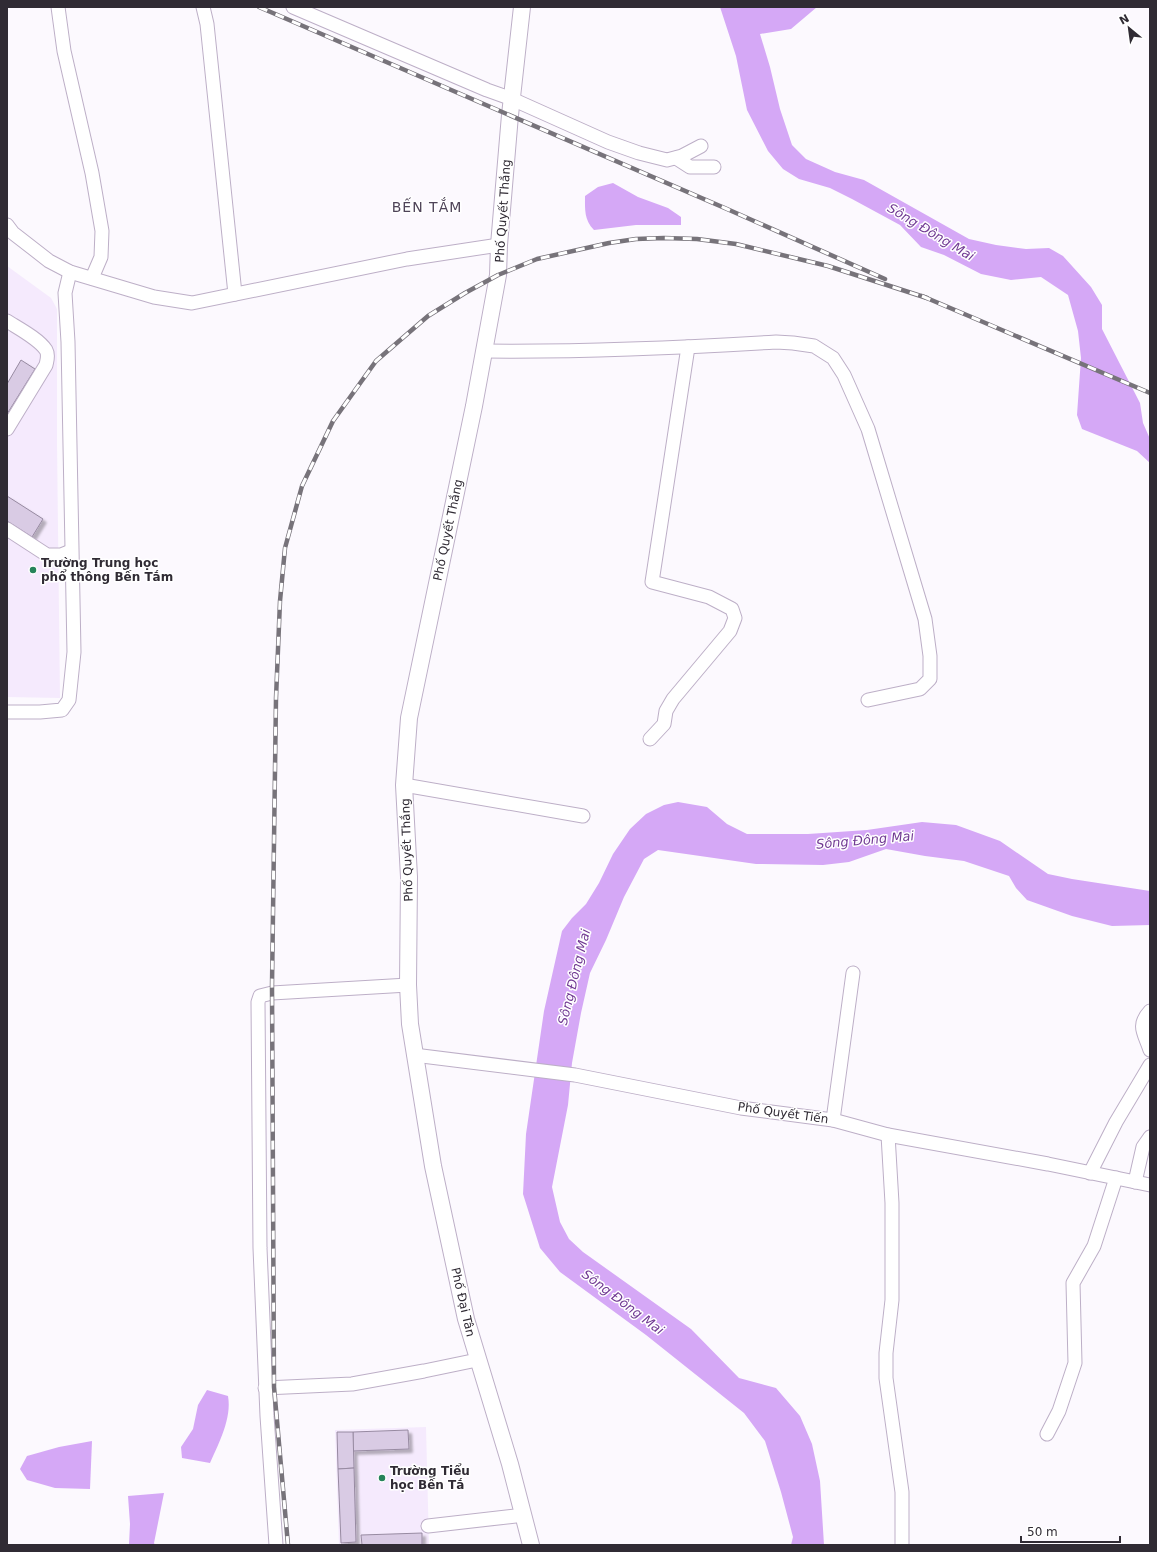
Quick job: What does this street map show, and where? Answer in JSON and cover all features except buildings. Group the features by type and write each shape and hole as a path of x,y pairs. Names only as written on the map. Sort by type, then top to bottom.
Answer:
{"main road":[{"name":"Phố Quyết Thắng","path":"414,1055 410,1024 408,985 409,877 404,785 409,718 484,351 498,275 499,245 512,99 522,7"},
{"name":"Phố Đại Tân","path":"414,1055 433,1166 466,1319 524,1515 531,1545"}],"street":[{"path":"58,7 67,65 92,173 102,231 101,257 92,278"},
{"path":"203,7 208,32 235,294"},
{"path":"293,7 512,99 608,142 639,153 666,160 682,156 701,146"},
{"path":"676,158 690,167 714,167"},
{"path":"9,233 49,262 70,272 154,297 192,303 407,259 499,245"},
{"path":"7,712 62,710 69,700 74,652 68,342 65,293 70,272"},
{"path":"7,321 36,340 46,349 48,356 46,366 7,429"},
{"path":"484,351 555,352 776,342 814,346 833,358 844,375 868,429 925,619 930,656 930,679 920,690 868,700"},
{"path":"650,739 664,724 666,711 677,693 730,631 735,618 732,609 714,599 652,582 688,347"},
{"path":"7,529 47,555 61,555 71,551"},
{"path":"404,785 583,816"},
{"path":"833,1120 853,973"},
{"path":"276,1545 265,1388 260,1248 258,1002 260,996 272,993 408,985"},
{"path":"1150,1011 1144,1017 1142,1030 1150,1050"},
{"name":"Phố Quyết Tiến","path":"414,1055 575,1075 741,1108 833,1120 888,1135 1090,1172 1150,1185"},
{"path":"1090,1172 1116,1122 1150,1065"},
{"path":"888,1135 892,1203 892,1300 886,1353 886,1378 902,1492 902,1545"},
{"path":"1135,1182 1143,1147 1150,1137"},
{"path":"1047,1434 1059,1411 1075,1363 1073,1283 1094,1246 1116,1178"},
{"path":"265,1388 352,1384 477,1360"},
{"path":"428,1526 524,1515"}],"shaded area":[{"name":"Trường Trung học phổ thông Bến Tắm","path":"7,266 51,298 57,309 60,698 7,697"},
{"name":"Trường Tiểu học Bến Tắ","path":"426,1427 429,1545 339,1545 335,1430"}],"water":[{"name":"Sông Đông Mai","path":"720,7 817,7 791,29 760,34 780,109 792,145 806,159 835,172 864,180 969,239 996,245 1026,249 1049,248 1063,256 1091,287 1102,305 1102,329 1140,403 1143,423 1150,439 1150,463 1137,451 1082,429 1077,415 1081,358 1078,331 1068,295 1041,277 1011,280 981,274 944,255 921,247 900,225 852,199 830,188 799,179 783,169 768,151 747,110 736,56"},
{"path":"613,183 638,197 668,208 681,217 681,225 636,225 594,230 588,222 585,210 585,196 598,187"},
{"name":"Sông Đông Mai","path":"678,802 707,807 727,824 747,834 808,834 867,830 922,822 956,825 1000,841 1048,874 1150,891 1150,925 1112,926 1072,916 1027,900 1016,888 1009,876 964,861 886,849 849,862 823,865 756,864 658,850 644,859 624,897 590,973 581,1013 572,1063 568,1105 552,1187 560,1222 569,1239 583,1252 691,1329 739,1378 776,1388 800,1416 812,1444 820,1481 824,1545 791,1545 793,1537 765,1441 744,1413 646,1335 560,1272 540,1248 523,1194 526,1134 544,1011 562,931 586,904 599,883 613,854 630,829 646,814 664,805"},
{"path":"207,1390 228,1396 229,1404 224,1430 210,1463 182,1458 181,1447 193,1429 198,1405"},
{"path":"92,1441 90,1489 55,1488 27,1480 20,1469 27,1456 59,1447"},
{"path":"164,1493 154,1543 155,1545 129,1545 130,1524 128,1496"}],"railway":[{"path":"259,7 727,209 885,279"},
{"path":"288,1545 274,1387 272,985 276,698 280,601 285,548 302,486 333,421 376,361 428,316 498,275 537,259 609,243 636,239 664,238 697,239 736,244 828,266 927,298"},
{"path":"922,296 1150,393"}],"place":[{"name":"Trường Trung học phổ thông Bến Tắm","path":"33,570"},
{"name":"Trường Tiểu học Bến Tắ","path":"382,1478"}],"district":[{"name":"BẾN TẮM","path":"427,207"}]}
